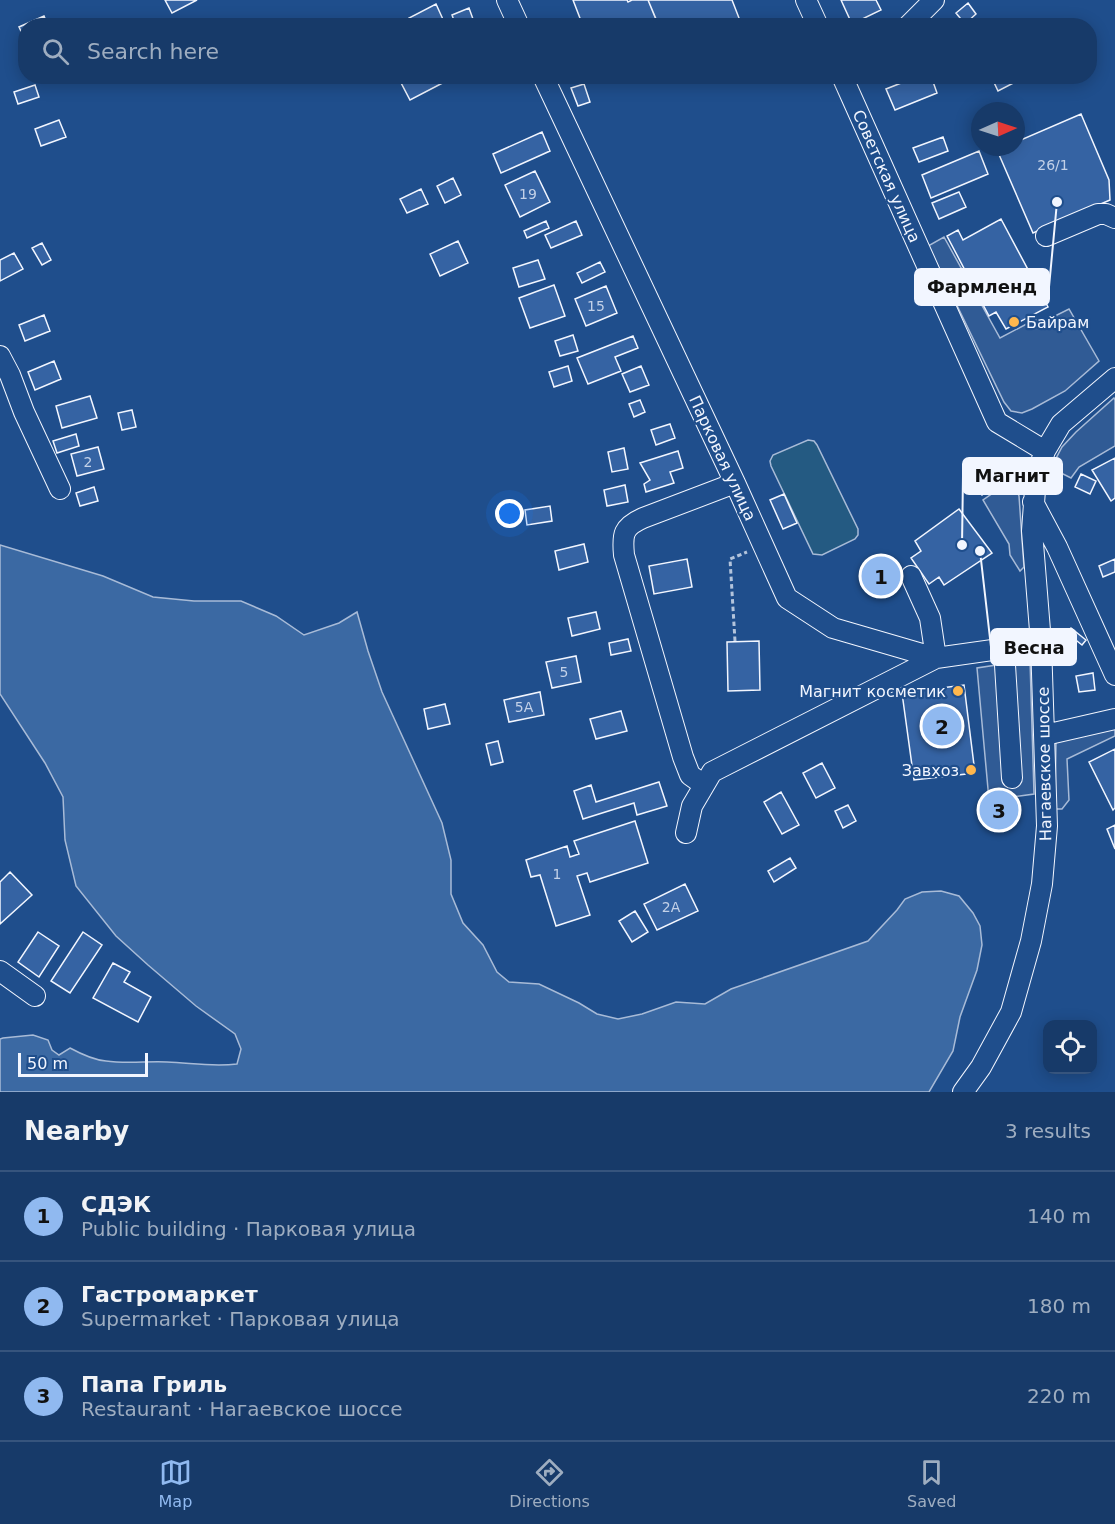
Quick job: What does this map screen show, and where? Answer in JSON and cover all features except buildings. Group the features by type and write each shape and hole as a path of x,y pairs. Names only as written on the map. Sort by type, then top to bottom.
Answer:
{"street":[{"path":"507,0 515,18"},
{"path":"807,0 815,18"},
{"path":"916,18 934,0"},
{"name":"Парковая улица","path":"547,84 787,597 833,628 936,658 1041,643"},
{"name":"Советская улица","path":"849,84 997,422 1045,451"},
{"path":"1046,236 1098,214 1106,214 1115,218"},
{"path":"0,356 60,489"},
{"name":"Нагаевское шоссе","path":"963,1092 981,1066 1011,1011 1031,941 1042,884 1047,826 1041,643 1032,531 1036,476 1045,451 1061,424 1115,378"},
{"path":"704,785 690,775 683,757 624,555 622,536 630,524 735,483"},
{"path":"1033,502 1058,547 1115,675"},
{"path":"686,833 692,806 712,772 936,658 930,618 911,576"},
{"path":"1004,649 1012,778"},
{"path":"1045,735 1115,719"},
{"path":"0,971 35,996"}],"path":[{"path":"735,642 730,559 763,546"}],"shaded area":[{"path":"944,237 1000,338 1036,319 1039,324 1069,309 1099,361 1065,391 1022,413 1011,411 1004,402 928,246"},
{"path":"1114,398 1115,446 1079,467 1071,478 1051,468 1062,447"},
{"path":"808,440 814,441 817,445 858,529 855,539 822,555 813,554 770,461 773,455"},
{"path":"1012,480 1019,496 1024,567 1020,571 1010,555 1009,544 983,500"},
{"path":"0,545 103,576 153,597 194,601 241,601 276,616 304,635 339,623 357,612 382,692 442,823 451,860 451,894 463,923 483,945 497,972 509,982 539,984 597,1014 618,1019 642,1014 676,1002 705,1004 731,989 868,941 905,899 922,892 941,891 959,896 973,913 980,926 982,945 977,970 960,1017 953,1051 929,1092 0,1092 0,1039 3,1038 33,1035 48,1040 52,1050 59,1055 70,1048 96,1059 121,1062 237,1064 241,1049 235,1034 196,1006 116,936 76,886 65,840 63,797 45,763 0,694"},
{"path":"1030,660 1034,794 989,800 977,668"},
{"path":"1115,726 1115,736 1067,759 1069,800 1062,809 1055,809 1056,742"}],"place":[{"name":"Фармленд","path":"1057,202"},
{"name":"Байрам","path":"1014,322"},
{"name":"Магнит","path":"962,545"},
{"name":"Весна","path":"980,551"},
{"name":"СДЭК","path":"881,576"},
{"name":"Магнит косметик","path":"958,691"},
{"name":"Гастромаркет","path":"942,726"},
{"name":"Завхоз","path":"971,770"},
{"name":"Папа Гриль","path":"999,810"}]}
